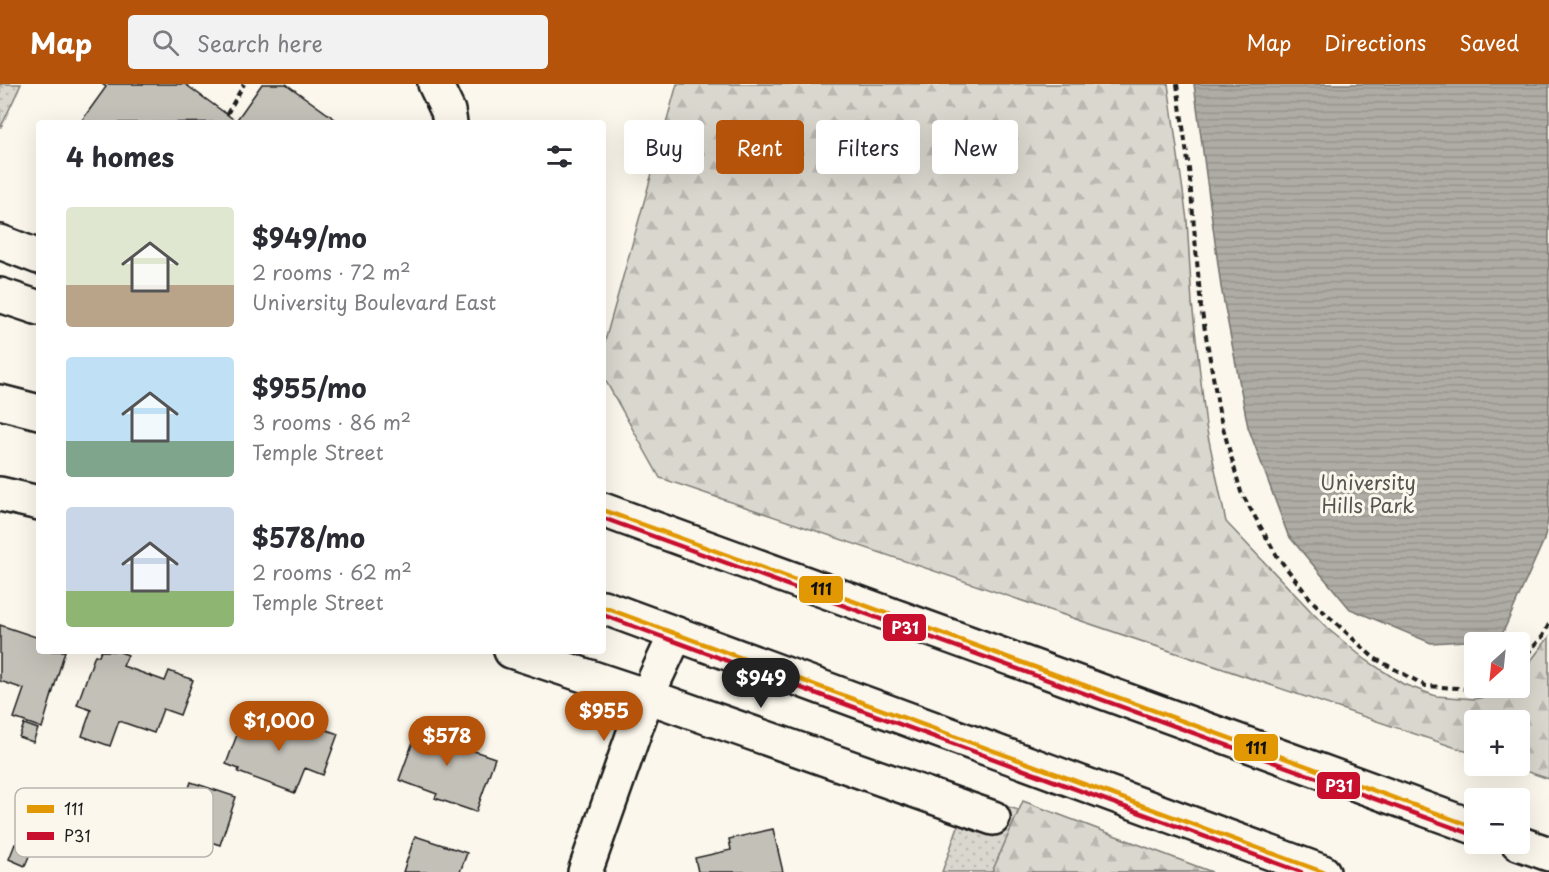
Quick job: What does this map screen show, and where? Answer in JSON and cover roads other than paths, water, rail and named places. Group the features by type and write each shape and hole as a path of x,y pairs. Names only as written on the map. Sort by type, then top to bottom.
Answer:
{"main road":[{"path":"435,84 448,111 450,120"},
{"path":"0,242 36,256"},
{"path":"0,295 36,307"},
{"path":"0,402 36,411"},
{"path":"0,494 36,502"},
{"path":"606,511 1464,823"},
{"path":"606,608 1323,872"},
{"path":"585,872 647,696 676,634"},
{"path":"520,654 647,696 993,818"},
{"path":"1530,847 1549,854"}],"park label":[{"name":"University Hills Park","path":"1368,494"}]}
